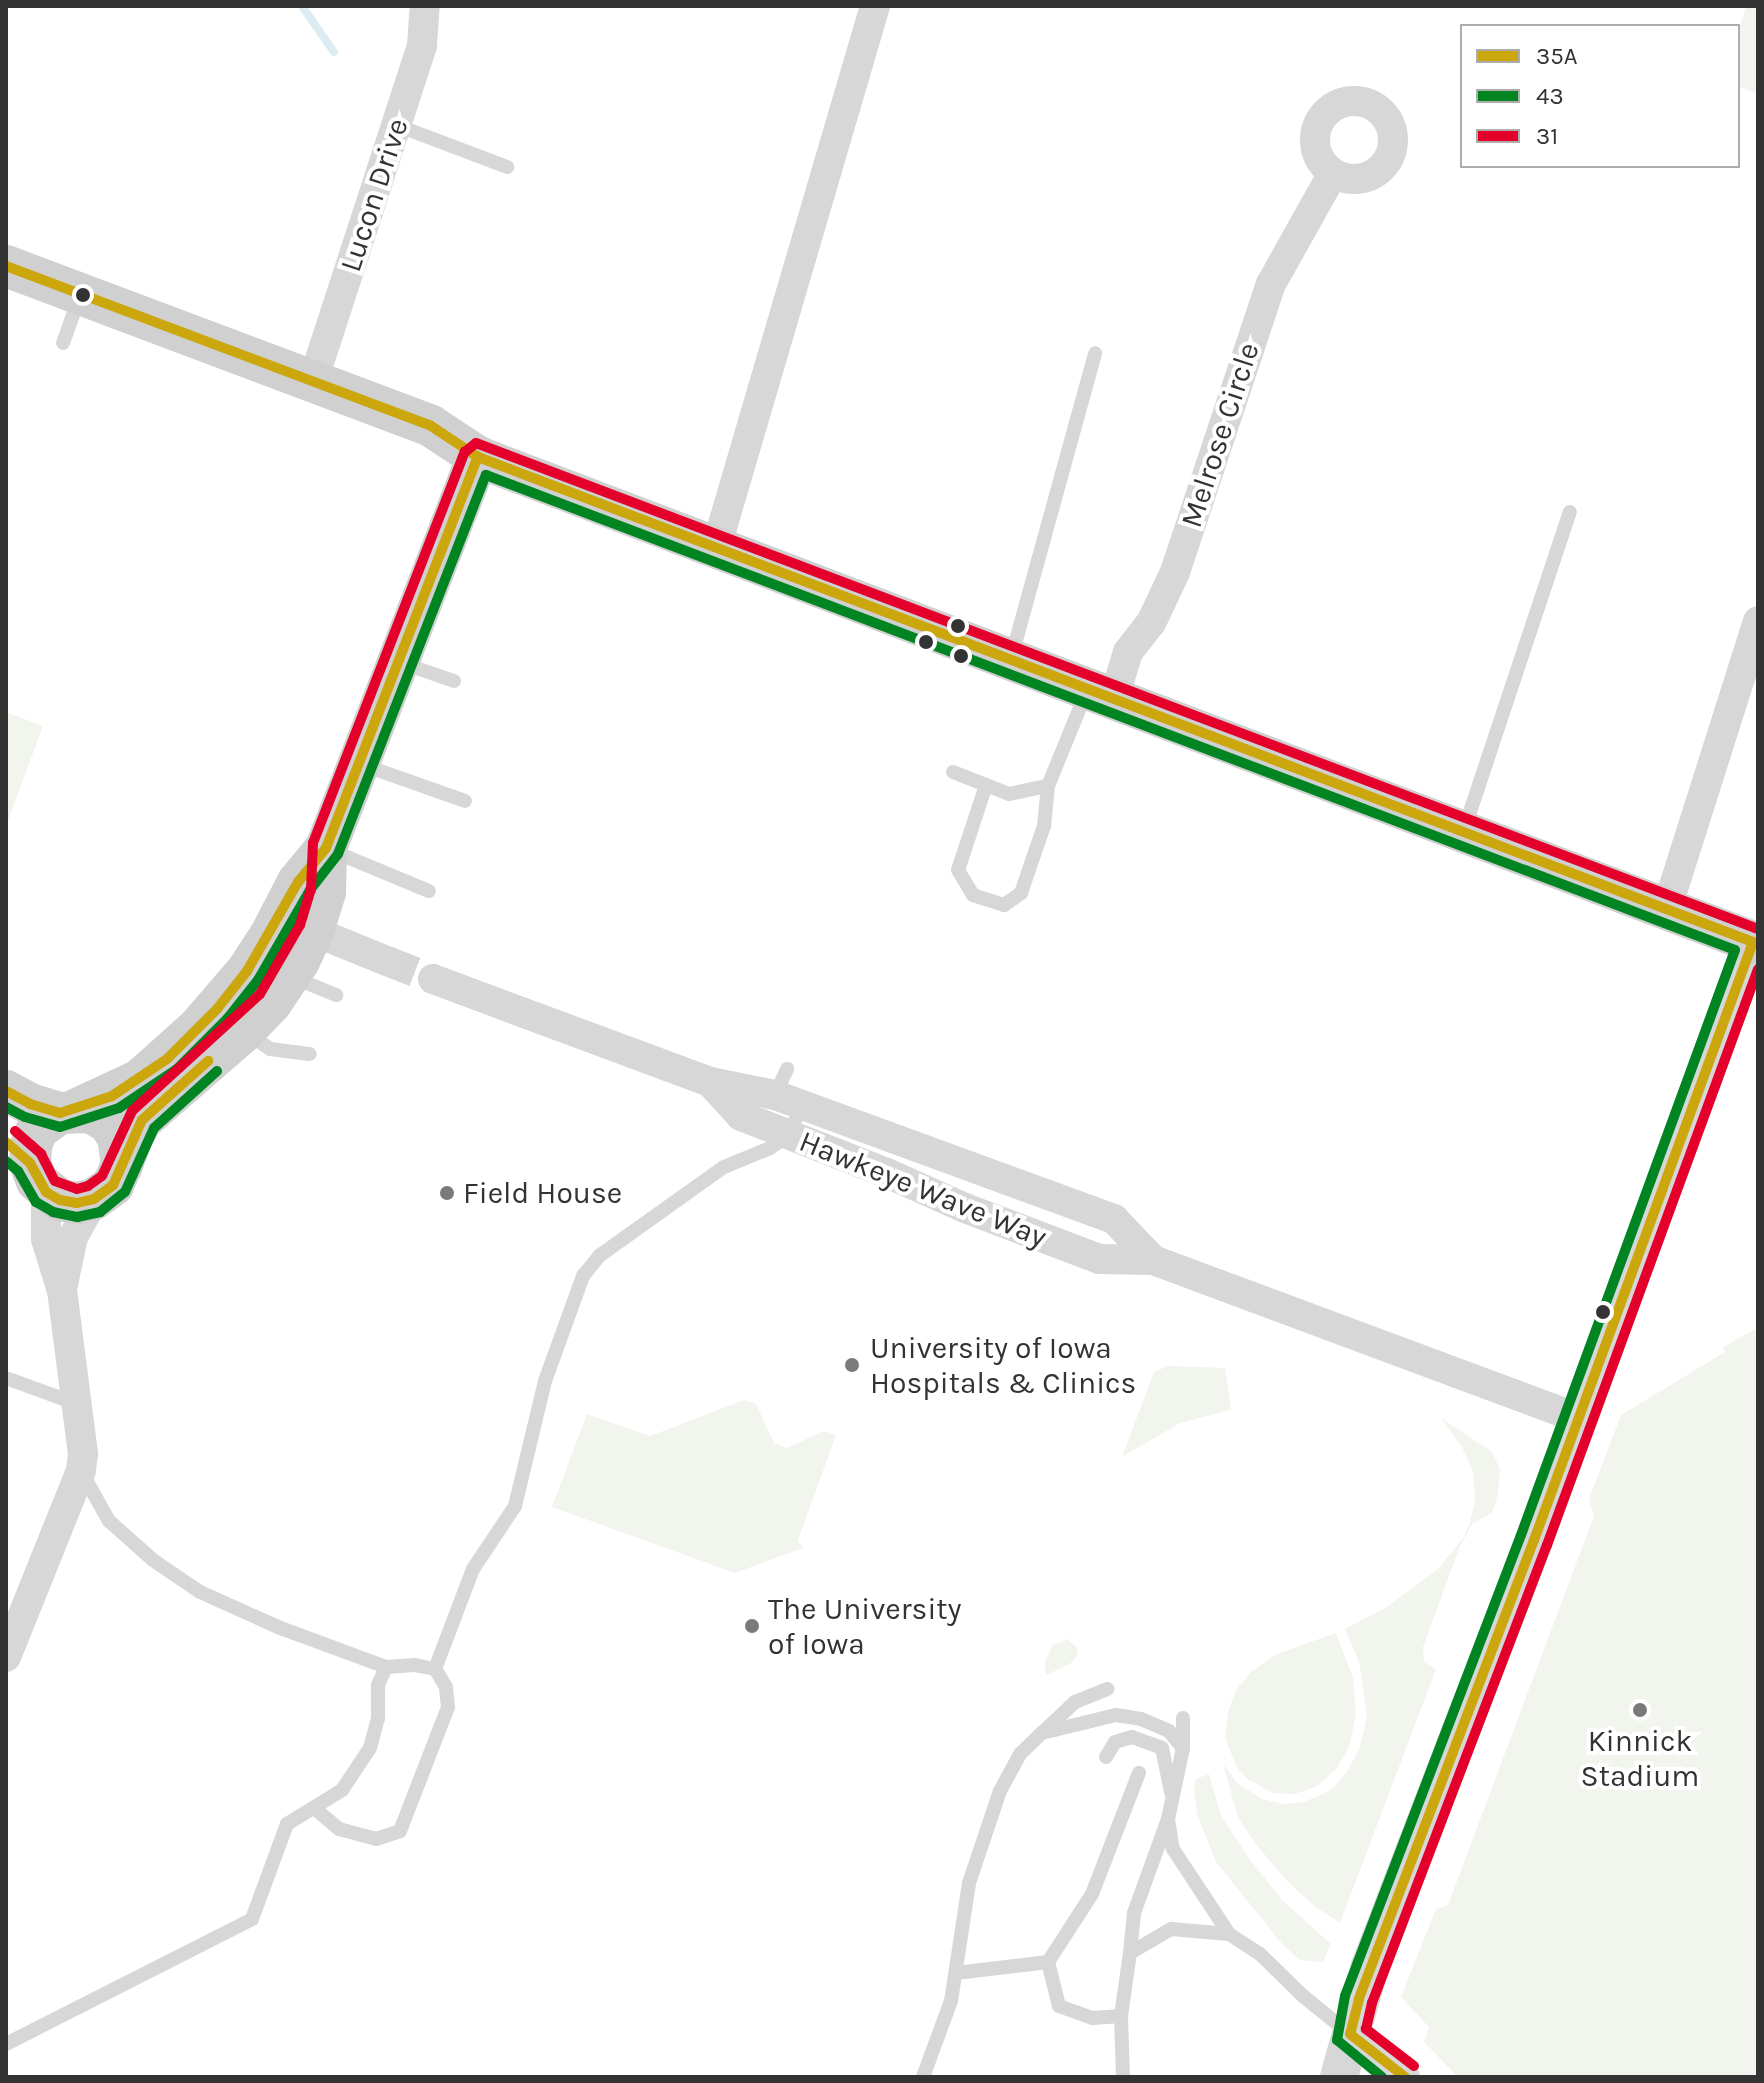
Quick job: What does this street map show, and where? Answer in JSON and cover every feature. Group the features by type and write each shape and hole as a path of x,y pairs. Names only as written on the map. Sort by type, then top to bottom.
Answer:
{"main road":[{"path":"6,266 431,426 478,457 1756,943"},
{"path":"326,848 325,892 313,931 271,1003 230,1020 167,1059 140,1080 68,1111 37,1130 27,1166 69,1202 94,1199 113,1185 142,1120 230,1020 298,882 326,848 478,457"},
{"path":"6,1091 30,1104 91,1112 109,1123 121,1146 122,1165"}],"street":[{"name":"Lucon Drive","path":"313,381 422,45 425,6"},
{"path":"716,548 875,6"},
{"name":"Melrose Circle","path":"1101,694 1151,623 1175,572 1267,294 1333,173"},
{"path":"1667,908 1758,621"},
{"path":"313,931 387,961"},
{"path":"1339,2077 1370,1966 1756,943"},
{"name":"Hawkeye Wave Way","path":"433,979 710,1082 788,1090 1114,1219 1153,1260"},
{"name":"Hawkeye Wave Way","path":"710,1082 741,1116 1083,1254 1099,1259 1153,1260 1577,1418"},
{"path":"6,1657 81,1470 77,1404 62,1291 27,1166"},
{"path":"62,1291 73,1237 94,1199"},
{"path":"1350,2034 1405,2077"}],"lane":[{"path":"396,125 507,167"},
{"path":"63,343 80,294"},
{"path":"1011,659 1095,353"},
{"path":"1464,831 1570,512"},
{"path":"399,662 454,681"},
{"path":"986,785 958,870 973,895 1004,905 1021,893 1044,826 1048,786 1101,694"},
{"path":"359,764 465,801"},
{"path":"953,772 1009,794 1048,786"},
{"path":"326,848 429,891"},
{"path":"289,975 336,995"},
{"path":"230,1020 270,1049 310,1054"},
{"path":"435,1669 473,1569 515,1506 545,1381 583,1276 599,1256 724,1167 770,1148 789,1135 788,1090"},
{"path":"6,1378 77,1404"},
{"path":"81,1470 109,1521 153,1560 200,1592 278,1627 386,1667 415,1665 435,1669 446,1687 448,1707 400,1831 376,1839 339,1829 314,1808"},
{"path":"6,2044 252,1919 287,1824 342,1790 370,1748 378,1718 378,1685 386,1667"},
{"path":"923,2077 945,2022 956,1973 969,1883 1000,1791 1020,1754 1042,1733 1075,1702 1108,1689"},
{"path":"1042,1733 1116,1715 1141,1719 1169,1731 1183,1748"},
{"path":"1123,2077 1121,2016 1134,1913 1173,1800 1183,1748 1183,1718"},
{"path":"1106,1757 1115,1742 1132,1737 1162,1748 1173,1800"},
{"path":"1121,2016 1092,2018 1059,2006 1048,1962 1092,1894 1139,1773"},
{"path":"1168,1819 1173,1849 1229,1934 1260,1954 1303,1996 1350,2034"},
{"path":"1130,1953 1171,1929 1229,1934"},
{"path":"956,1973 1048,1962"}],"shaded area":[{"path":"1746,6 1758,6 1758,94 1740,87 1740,27"},
{"path":"6,712 43,726 7,823 6,822"},
{"name":"Kinnick Stadium","path":"1758,1328 1758,2077 1458,2077 1424,2042 1429,2027 1401,1997 1436,1909 1448,1905 1594,1516 1589,1499 1621,1415 1725,1352 1723,1347"},
{"path":"1168,1366 1225,1368 1231,1410 1180,1423 1122,1457 1154,1372"},
{"path":"744,1400 756,1404 774,1443 787,1448 824,1431 836,1435 798,1540 803,1548 735,1573 552,1507 587,1414 650,1436"},
{"path":"1441,1418 1492,1452 1500,1469 1498,1494 1492,1513 1473,1523 1460,1546 1423,1647 1424,1662 1436,1669 1340,1923 1314,1906 1286,1880 1256,1844 1238,1818 1223,1764 1237,1783 1262,1799 1284,1804 1304,1802 1331,1790 1347,1772 1360,1747 1367,1716 1359,1662 1345,1629 1387,1607 1438,1569 1464,1537 1470,1522 1475,1499 1473,1471 1462,1447"},
{"path":"1336,1633 1353,1678 1356,1712 1350,1745 1337,1768 1316,1787 1294,1794 1273,1793 1247,1779 1236,1766 1225,1737 1228,1712 1236,1690 1252,1671 1277,1654"},
{"path":"1067,1639 1078,1649 1077,1656 1070,1664 1046,1675 1045,1662 1053,1645"},
{"path":"1209,1774 1221,1816 1248,1857 1282,1900 1331,1944 1323,1962 1300,1960 1283,1945 1216,1862 1197,1814 1194,1786 1196,1779"}],"waterway":[{"path":"302,6 334,52"}],"tunnel":[{"path":"387,961 433,979"}],"transit line":[{"name":"35A","path":"6,266 431,426 478,457 1753,942 1534,1540 1359,1999 1350,2034 1405,2077"},
{"name":"31","path":"15,1131 41,1154 55,1181 77,1189 88,1186 102,1176 132,1111 260,994 300,925 311,890 313,843 465,452 476,443 1758,929"},
{"name":"35A","path":"6,1091 30,1104 60,1113 112,1096 167,1059 217,1009 247,971 298,882 326,848 478,457"},
{"name":"43","path":"6,1107 25,1117 60,1127 119,1108 177,1069 227,1019 258,980 310,890 338,854 486,475 1735,950 1521,1535 1345,1996 1337,2040 1382,2077"},
{"name":"31","path":"1414,2066 1366,2029 1372,2003 1547,1545 1758,969"},
{"name":"35A","path":"6,1142 30,1163 46,1192 60,1200 77,1203 94,1199 113,1185 142,1120 208,1061"},
{"name":"43","path":"6,1161 18,1171 36,1202 53,1212 77,1217 100,1212 125,1192 154,1128 217,1071"}],"place":[{"name":"Field House","path":"447,1193"},
{"name":"University of Iowa Hospitals & Clinics","path":"852,1365"},
{"name":"The University of Iowa","path":"752,1626"},
{"name":"Kinnick Stadium","path":"1640,1710"}]}
